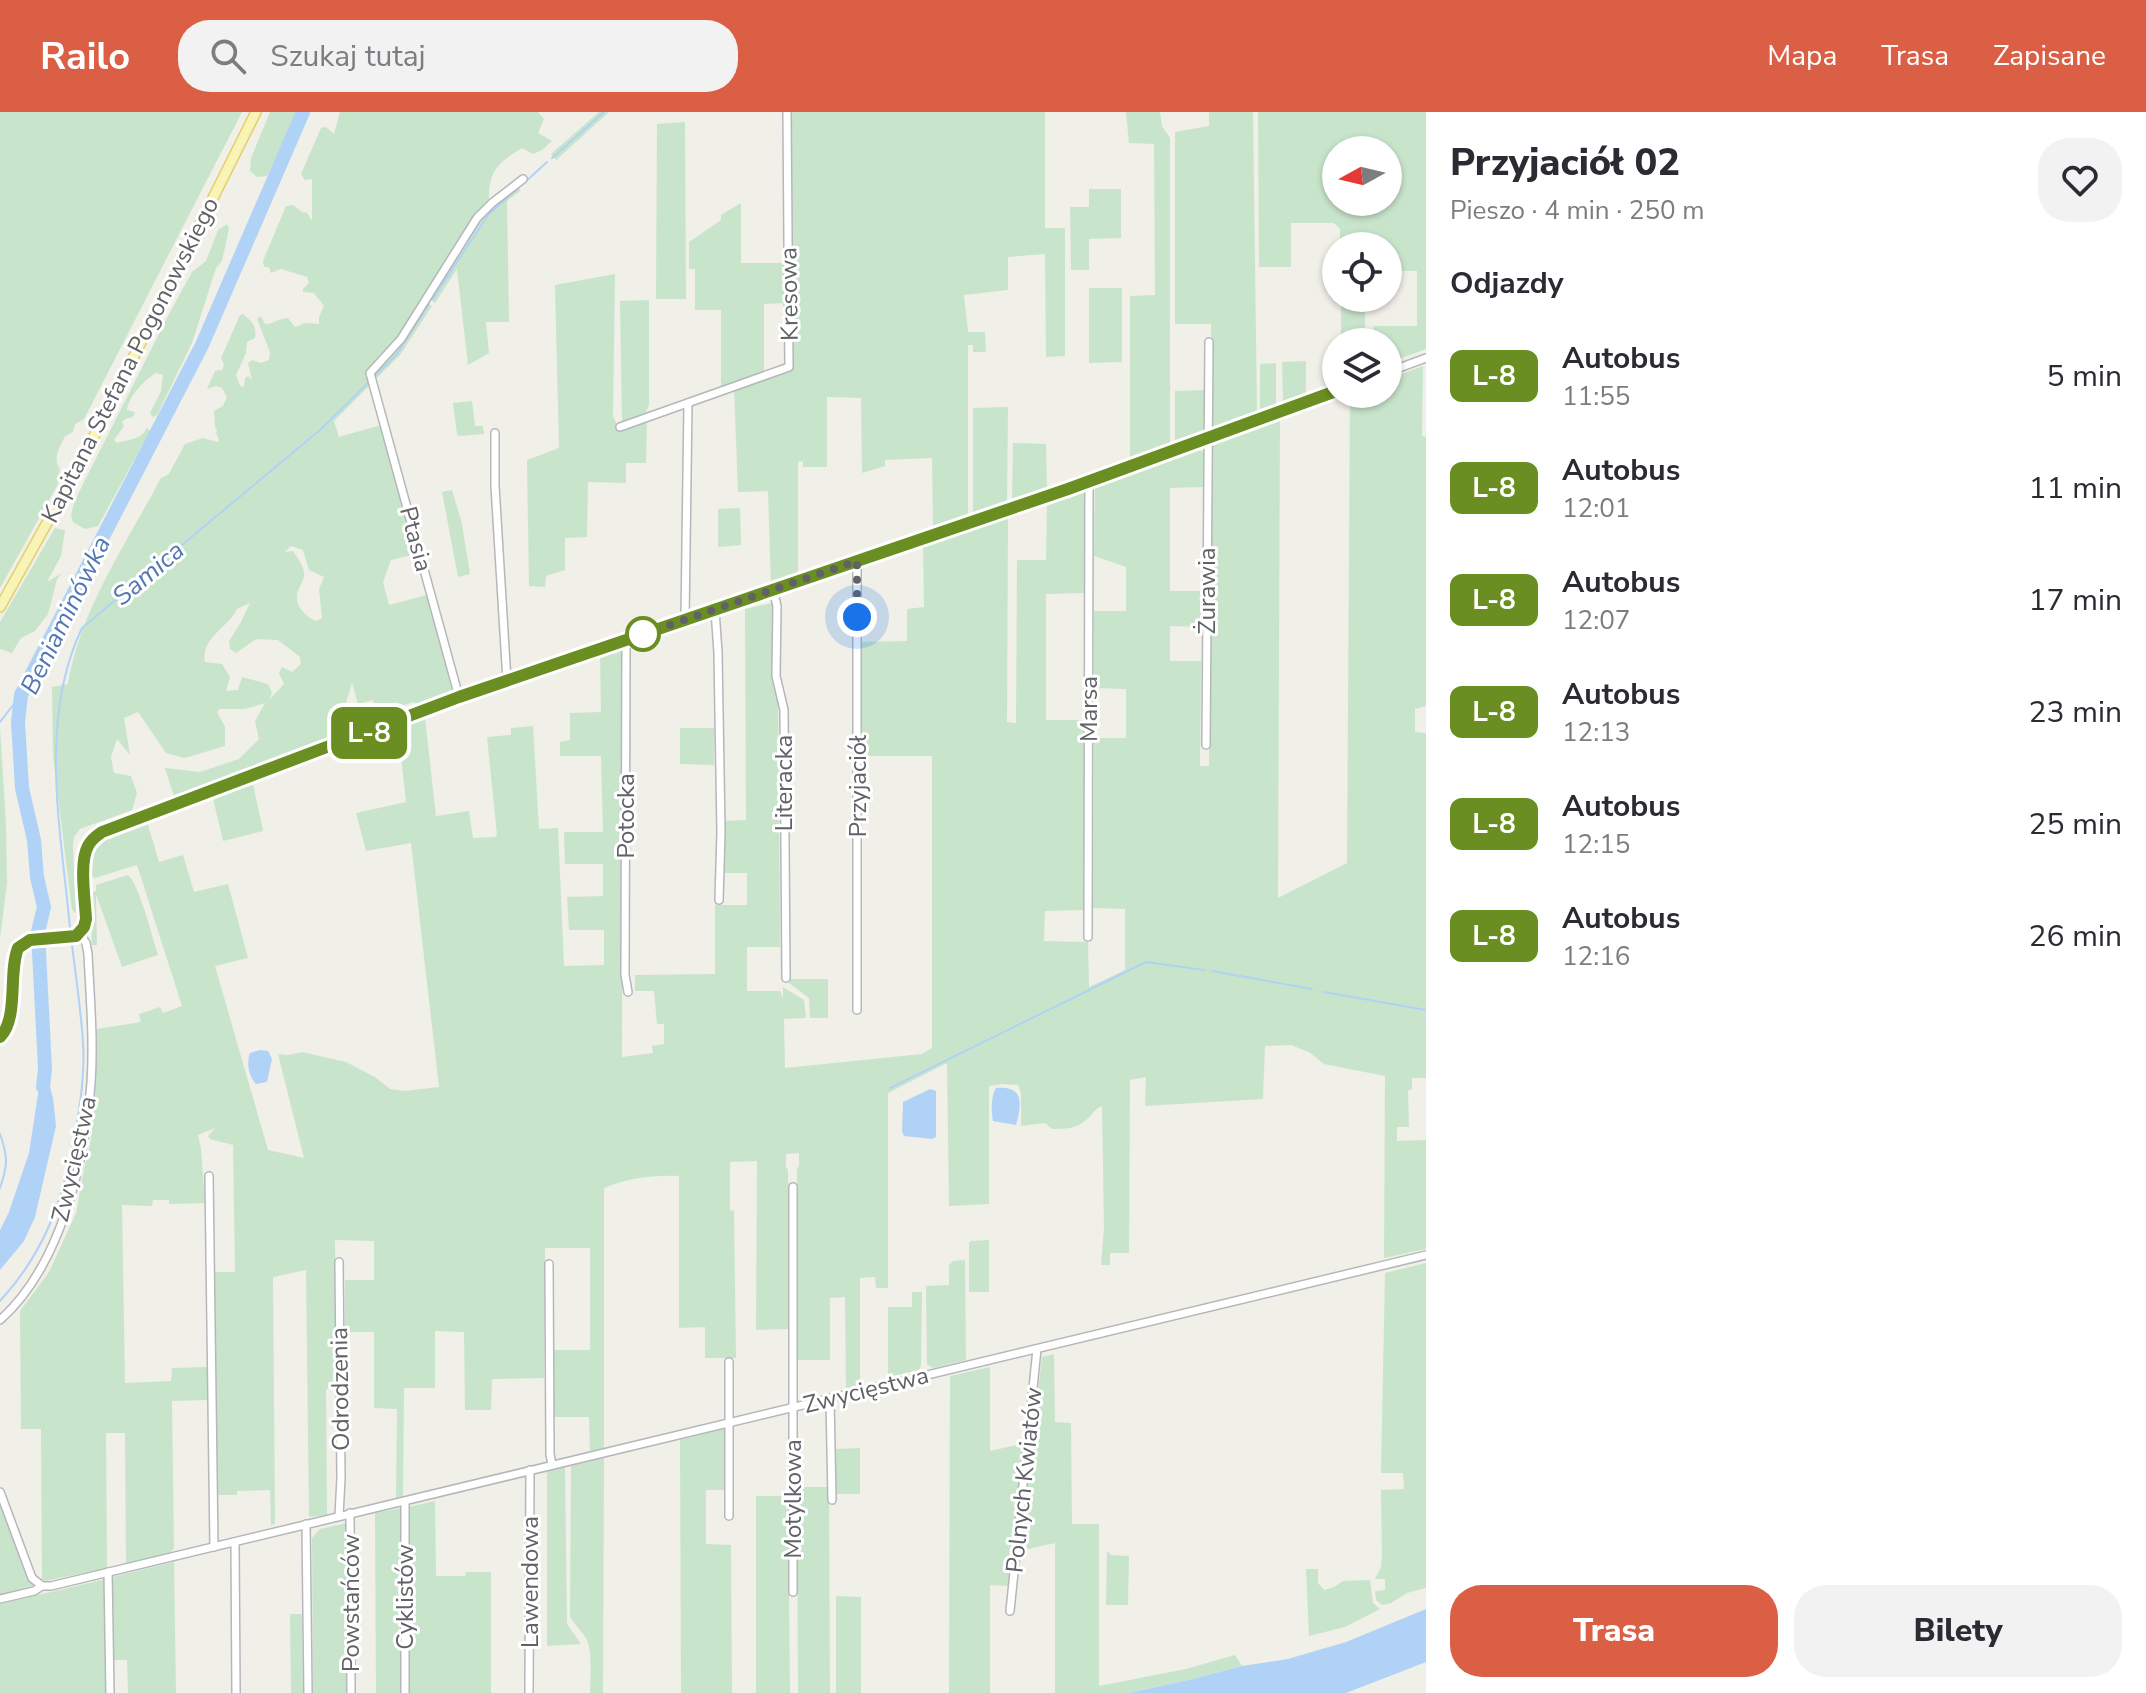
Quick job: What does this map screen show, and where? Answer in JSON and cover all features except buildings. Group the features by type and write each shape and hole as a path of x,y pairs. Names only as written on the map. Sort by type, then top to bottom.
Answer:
{"main road":[{"name":"Kapitana Stefana Pogonowskiego","path":"0,607 81,462 256,112"}],"street":[{"name":"Kresowa","path":"620,427 789,367 787,112"},
{"name":"Ptasia","path":"459,697 370,373 401,339 477,218 523,179"},
{"name":"Żurawia","path":"1206,745 1209,342"},
{"path":"1402,367 1426,358"},
{"path":"0,1037 6,1031 9,1020 16,952 21,945 30,940 80,934 86,919 84,860 87,847 102,832 459,697 1089,481 1322,396"},
{"path":"685,619 688,403"},
{"path":"495,433 495,486 507,681"},
{"name":"Marsa","path":"1088,937 1089,481"},
{"name":"Przyjaciół","path":"857,561 857,1010"},
{"name":"Literacka","path":"773,589 777,606 776,676 784,710 786,978"},
{"path":"715,610 721,832 719,900"},
{"name":"Potocka","path":"626,640 625,975 628,992"},
{"name":"Zwycięstwa","path":"0,1320 32,1283 56,1236 82,1145 90,1097 92,1039 88,954 80,934"},
{"path":"209,1176 214,1547"},
{"name":"Motylkowa","path":"793,1187 793,1592"},
{"name":"Zwycięstwa","path":"0,1599 34,1591 42,1586 1426,1255"},
{"name":"Odrodzenia","path":"339,1262 339,1516"},
{"path":"549,1264 552,1465"},
{"name":"Polnych Kwiatów","path":"1010,1611 1037,1349"},
{"path":"729,1362 729,1516"},
{"path":"830,1398 832,1500"},
{"name":"Lawendowa","path":"529,1693 530,1470"},
{"path":"0,1492 28,1570 42,1586"},
{"name":"Cyklistów","path":"405,1501 405,1693"},
{"name":"Powstańców","path":"350,1513 351,1693"},
{"path":"306,1524 308,1693"},
{"path":"235,1542 236,1693"},
{"path":"108,1572 110,1693"}],"green space":[{"path":"0,112 242,112 84,419 65,436 57,457 60,469 58,484 0,588"},
{"path":"270,112 299,112 267,176 257,177 250,171 251,158"},
{"path":"340,112 538,112 544,119 538,133 552,141 533,154 522,148 497,168 491,180 489,198 476,213 391,349 365,372 371,384 334,421 339,437 381,425 416,554 391,560 383,582 389,605 427,595 454,691 452,695 417,708 415,702 389,709 375,708 373,700 358,704 352,683 343,712 330,719 336,740 174,796 165,768 200,772 239,759 259,739 255,721 265,703 245,709 220,709 217,712 225,727 225,746 185,758 166,753 138,712 124,718 130,755 117,739 111,757 114,773 131,776 137,793 132,810 80,829 74,837 76,913 72,910 53,756 52,687 68,684 82,630 93,604 161,478 169,474 185,444 203,438 218,442 214,411 223,406 227,397 222,388 207,389 215,371 222,370 224,365 221,358 240,315 249,319 255,331 255,338 247,342 246,353 236,375 240,386 244,387 245,378 248,376 252,380 248,363 252,360 261,363 269,360 270,352 257,319 261,316 265,324 288,318 295,327 305,323 319,324 324,306 314,293 303,292 309,283 307,277 281,269 271,273 269,267 264,267 263,261 286,206 293,205 307,213 312,221 312,179 305,180 301,174 321,128 326,127 334,134","holes":["291,546 303,550 309,570 324,577 319,589 322,618 317,621 306,615 298,604 297,593 304,573 293,551 285,552","250,603 229,641 230,649 236,653 256,639 278,640 300,657 301,664 292,672 282,667 279,673 284,684 269,700 272,693 268,684 242,677 238,690 226,691 230,677 222,664 205,662 211,639 237,609"]},
{"path":"599,112 609,112 556,160 551,154"},
{"path":"789,112 1045,112 1045,228 1065,228 1065,356 1046,357 1045,254 1008,257 1008,290 964,295 968,332 985,332 986,352 973,352 973,345 968,345 968,517 933,528 932,458 885,460 885,466 862,473 861,398 827,397 827,467 803,467 803,461 798,462 798,578 771,586 768,491 738,492 734,389 793,369"},
{"path":"1126,112 1160,112 1162,126 1170,138 1170,445 1130,459 1130,296 1155,295 1154,144 1129,143"},
{"path":"1209,112 1253,112 1257,413 1214,429 1211,324 1175,324 1175,132 1209,126"},
{"path":"1258,112 1426,112 1426,349 1402,358 1402,328 1374,328 1417,326 1417,271 1402,271 1402,232 1340,232 1334,223 1291,223 1291,267 1259,267"},
{"path":"685,122 686,299 656,299 657,124"},
{"path":"519,184 520,191 507,201 509,322 486,322 489,353 468,365 457,269 435,303 430,299 482,215"},
{"path":"1089,189 1121,189 1121,238 1089,239 1089,270 1071,270 1070,207 1089,207"},
{"path":"741,203 741,263 786,263 787,303 764,304 764,372 721,388 721,310 695,310 695,269 689,269 689,242 721,220 721,215"},
{"path":"227,224 229,229 222,261 216,268 192,343 157,415 153,417 150,413 161,391 163,375 156,373 151,376 131,399 127,410 135,412 133,417 122,422 124,426 114,440 117,443 134,438 147,428 150,431 98,526 85,529 73,522 71,515 75,500 192,272 206,261 218,230"},
{"path":"615,274 613,416 619,430 647,420 646,463 626,463 626,483 588,482 587,537 565,538 565,570 546,576 545,587 529,586 527,460 559,448 555,285"},
{"path":"1089,288 1122,288 1122,362 1089,363"},
{"path":"649,300 649,405 645,414 622,422 620,301"},
{"path":"427,303 432,306 400,355 376,379 374,374 399,346"},
{"path":"1341,312 1365,312 1365,328 1341,328"},
{"path":"1306,361 1306,396 1283,404 1282,362"},
{"path":"1276,363 1276,406 1260,412 1260,364"},
{"path":"1423,366 1426,706 1415,709 1415,732 1426,733 1426,1078 1412,1078 1412,1089 1408,1091 1409,1127 1397,1127 1397,1141 1426,1140 1426,1249 1384,1258 1385,1076 1324,1064 1309,1052 1291,1045 1265,1046 1263,1099 1145,1106 1146,1077 1130,1080 1129,1253 1110,1253 1110,1265 1101,1265 1104,1228 1102,1106 1082,1123 1070,1128 1052,1129 1045,1123 1021,1126 1021,1093 1018,1085 989,1086 989,1204 949,1206 947,1063 888,1093 888,1288 876,1288 875,1277 860,1278 860,1386 846,1390 845,1297 830,1298 830,1360 797,1360 799,1153 786,1154 789,1329 756,1330 757,1161 730,1162 730,1210 734,1211 736,1358 705,1358 705,1327 679,1328 679,1176 631,1180 604,1188 604,1448 590,1451 589,1417 554,1417 553,1350 590,1350 590,1248 545,1248 544,1378 492,1379 491,1410 465,1410 464,1332 435,1331 435,1388 404,1388 403,1496 396,1498 397,1409 374,1408 374,1332 345,1332 345,1280 374,1280 374,1241 335,1240 336,1389 326,1389 327,1515 309,1517 306,1270 273,1277 275,1524 271,1525 270,1490 217,1495 215,1272 235,1272 233,1145 210,1139 208,1136 215,1128 198,1135 205,1203 169,1204 169,1200 153,1200 152,1206 122,1205 125,1383 171,1381 172,1368 207,1367 208,1400 172,1401 174,1548 170,1553 126,1564 125,1433 106,1433 107,1568 45,1581 42,1579 41,1429 21,1429 20,1311 49,1272 76,1213 91,1140 97,1029 141,1022 139,1014 160,1007 163,1013 182,1006 137,865 95,878 88,874 91,850 97,842 114,831 146,818 159,862 183,855 194,892 228,884 248,958 215,966 268,1150 304,1158 278,1054 302,1052 346,1062 390,1089 405,1091 439,1087 411,843 366,851 356,813 406,802 398,728 425,718 436,816 469,811 473,838 497,835 487,737 511,735 511,728 533,726 539,829 558,828 564,966 604,965 604,930 569,930 567,897 603,896 603,864 565,864 564,832 603,832 601,756 560,756 560,742 570,740 570,713 601,712 600,655 620,647 623,658 622,1057 653,1053 652,1046 664,1044 664,1024 657,1024 654,991 635,991 635,975 715,974 715,905 747,905 747,873 724,873 723,821 746,820 745,609 772,603 772,680 778,696 780,947 747,947 747,991 780,991 783,998 783,987 804,1000 806,1018 784,1019 785,1068 922,1054 932,1048 932,756 861,756 861,642 907,641 907,609 924,607 923,545 1008,518 1007,722 1016,723 1017,560 1046,560 1047,505 1086,491 1085,593 1046,594 1046,720 1085,720 1085,910 1045,911 1044,941 1088,942 1089,987 1125,970 1125,909 1093,908 1094,738 1126,738 1126,689 1094,688 1094,611 1126,611 1126,567 1094,556 1095,483 1198,448 1204,453 1203,487 1170,488 1170,591 1202,591 1202,627 1170,626 1170,661 1201,661 1200,766 1209,766 1211,443 1280,415 1278,898 1347,863 1350,408 1402,408 1402,374"},
{"path":"1205,390 1205,431 1175,442 1175,391"},
{"path":"472,401 475,426 483,426 484,434 459,436 453,403"},
{"path":"1008,407 1007,503 973,514 973,408"},
{"path":"1013,443 1046,444 1047,490 1012,501"},
{"path":"452,490 462,524 470,574 458,577 442,492"},
{"path":"740,508 741,545 718,547 718,509"},
{"path":"55,528 65,530 61,556 47,582 62,573 57,579 48,614 35,631 21,638 12,653 0,649 0,622"},
{"path":"0,728 7,883 0,939"},
{"path":"680,728 714,728 714,765 680,764"},
{"path":"252,779 263,831 223,841 212,794"},
{"path":"128,875 141,900 158,955 122,967 96,894 97,945 92,945 90,893 96,891 96,885"},
{"path":"789,979 828,979 828,1018 810,1018 809,998 789,983"},
{"path":"989,1240 989,1292 969,1292 969,1243"},
{"path":"965,1260 966,1360 933,1368 927,1364 926,1286 949,1285 949,1265 953,1261"},
{"path":"1426,1263 1426,1588 1382,1605 1376,1600 1375,1591 1385,1590 1385,1579 1375,1579 1382,1556 1381,1490 1404,1489 1403,1473 1381,1473 1385,1273"},
{"path":"912,1292 922,1292 921,1365 919,1370 888,1377 888,1307 912,1307"},
{"path":"1054,1354 1055,1422 1071,1423 1072,1524 1099,1524 1099,1686 1186,1669 1235,1655 1242,1666 1129,1693 1055,1693 1055,1543 1020,1551 1042,1357"},
{"path":"990,1367 990,1451 1026,1443 1009,1586 990,1585 990,1693 949,1693 950,1376"},
{"path":"723,1429 727,1431 726,1490 706,1490 706,1544 731,1545 732,1693 681,1693 680,1440"},
{"path":"860,1448 860,1494 835,1494 835,1449"},
{"path":"604,1458 603,1693 590,1693 588,1643 570,1616 571,1466"},
{"path":"565,1467 567,1624 581,1644 547,1646 547,1472"},
{"path":"797,1487 829,1487 830,1693 798,1693"},
{"path":"756,1496 788,1496 790,1693 756,1693"},
{"path":"0,1501 33,1586 0,1594"},
{"path":"435,1501 436,1576 491,1572 491,1693 409,1693 408,1507"},
{"path":"402,1508 402,1693 376,1693 375,1513"},
{"path":"347,1523 349,1693 313,1693 312,1538 320,1529"},
{"path":"1107,1551 1111,1555 1129,1556 1128,1605 1106,1605"},
{"path":"174,1562 176,1693 128,1693 127,1660 112,1660 112,1577"},
{"path":"1306,1569 1318,1569 1318,1583 1324,1590 1343,1581 1370,1580 1373,1603 1380,1609 1345,1627 1309,1636"},
{"path":"106,1579 107,1693 0,1693 0,1604"},
{"path":"836,1596 861,1597 861,1693 836,1693"},
{"path":"290,1614 302,1614 303,1693 291,1693"}],"water":[{"path":"268,1051 272,1059 267,1082 256,1084 248,1061 250,1053"},
{"path":"45,1069 56,1126 35,1217 24,1241 0,1270 0,1230 29,1153 40,1081"},
{"path":"996,1088 1012,1090 1019,1098 1016,1125 993,1121 992,1104"},
{"path":"930,1089 936,1091 936,1137 904,1136 903,1102"},
{"path":"1426,1609 1426,1662 1346,1693 1129,1693 1242,1666 1288,1659 1346,1642"}],"waterway":[{"name":"Beniaminówka","path":"43,1087 45,1069 38,932 44,907 22,788 18,722 21,695 202,345 303,112"},
{"name":"Samica","path":"552,158 604,112"},
{"name":"Samica","path":"524,183 547,162"},
{"name":"Samica","path":"432,300 488,215 518,188"},
{"name":"Samica","path":"375,376 397,354 429,304"},
{"name":"Samica","path":"70,928 58,814 56,738 68,663 82,628 320,430 369,382"},
{"path":"0,722 21,695"},
{"name":"Samica","path":"0,1301 42,1242 59,1199 71,1154 83,1065 72,945"},
{"path":"890,1088 1146,962 1204,970"},
{"path":"1212,971 1312,989"},
{"path":"1324,992 1426,1010"},
{"path":"0,1134 6,1161 0,1188"}],"bus line":[{"name":"L-8","path":"0,1037 6,1031 9,1020 18,948 30,940 76,936 84,927 84,860 87,847 102,832 459,697 1068,489 1322,396"}],"route":[{"path":"643,634 857,561 857,617"}]}
